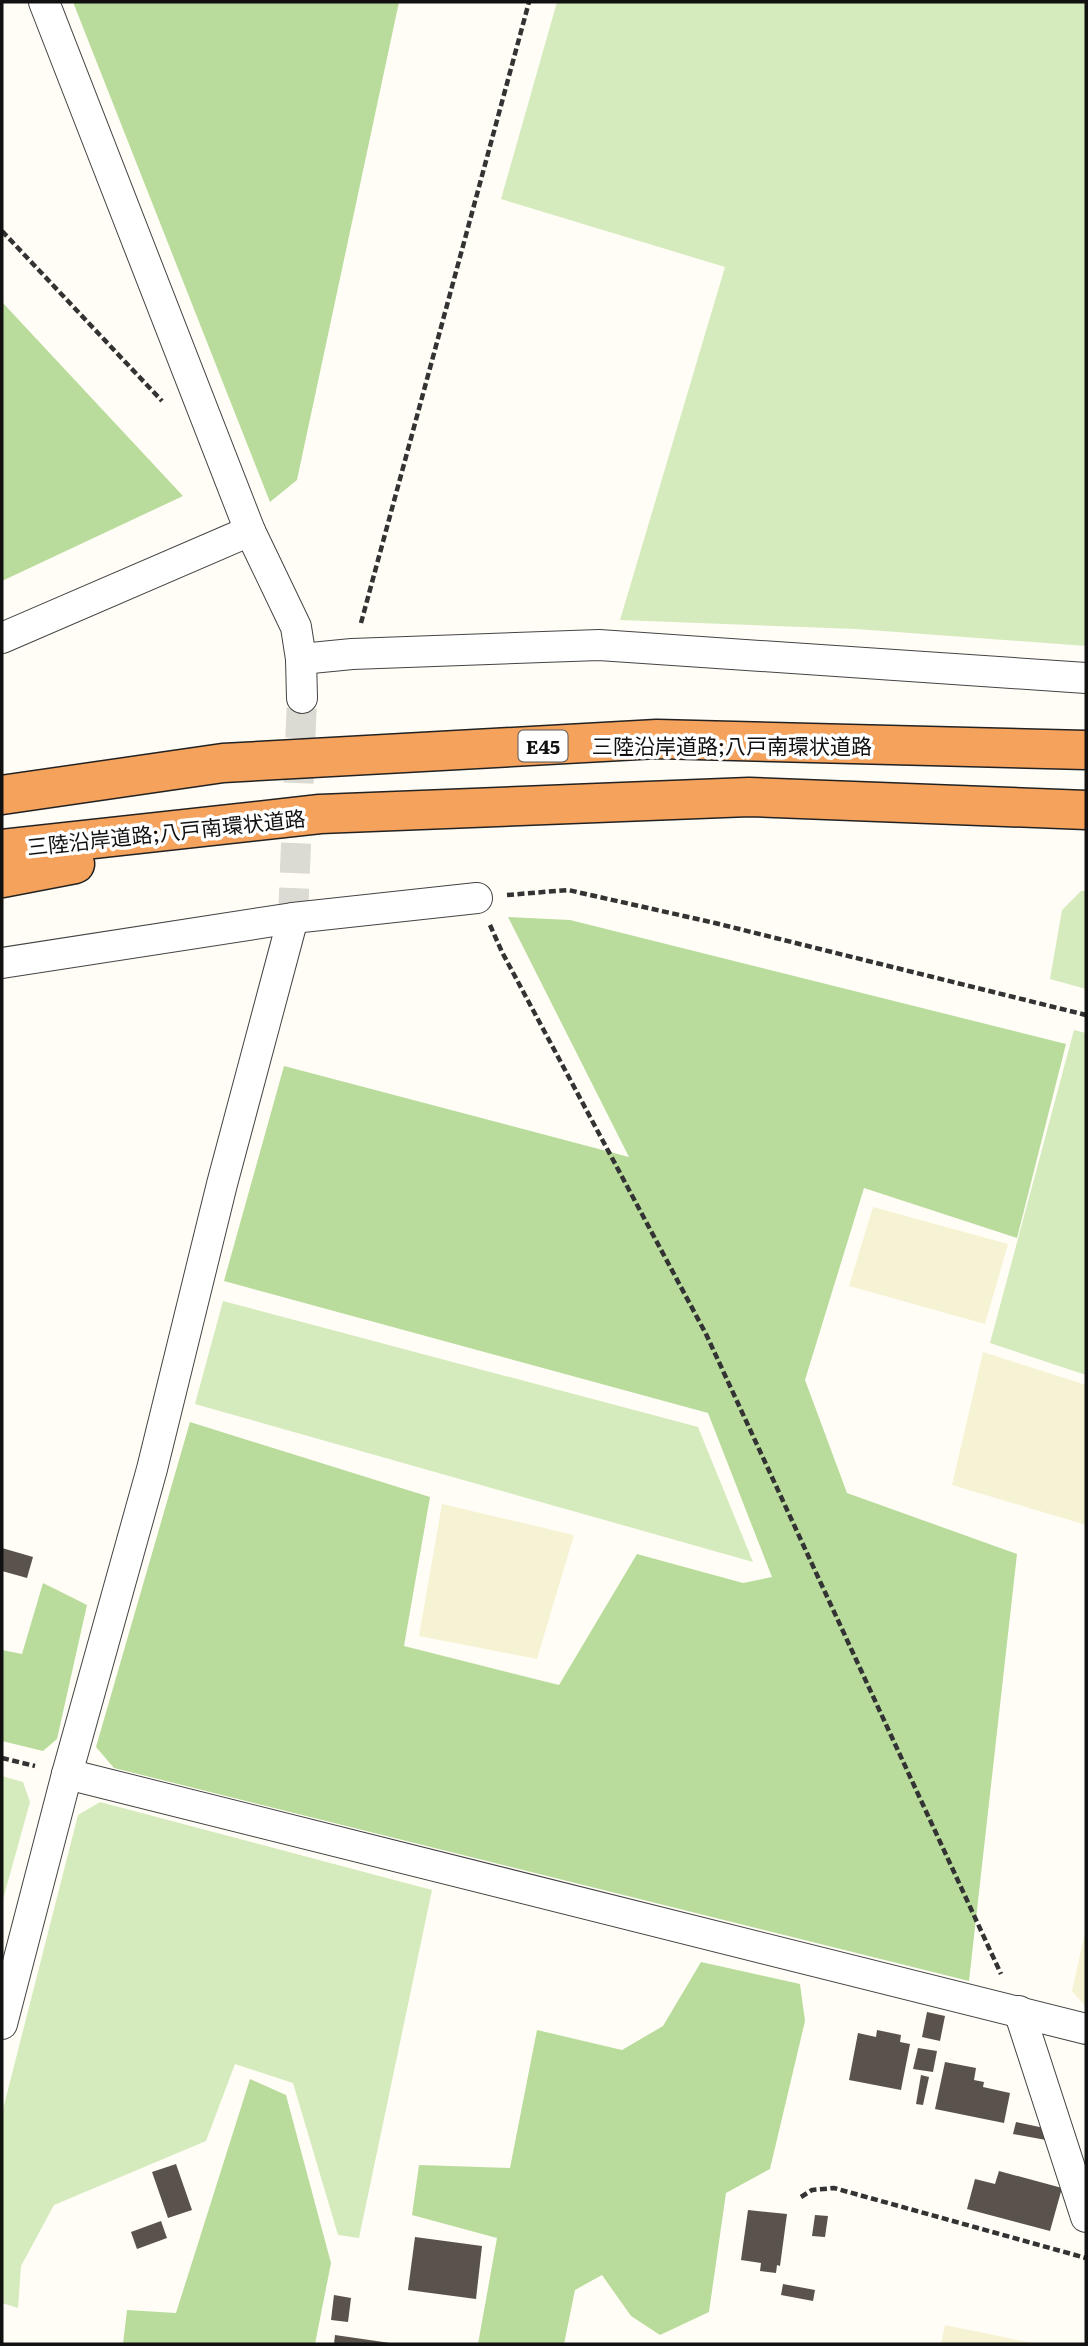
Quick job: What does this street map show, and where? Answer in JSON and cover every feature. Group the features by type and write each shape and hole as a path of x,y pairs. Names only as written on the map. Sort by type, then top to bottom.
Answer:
{"highway":[{"name":"三陸沿岸道路;八戸南環状道路","path":"2,795 223,763 657,739 1086,750"},
{"name":"三陸沿岸道路;八戸南環状道路","path":"2,849 320,814 749,797 1086,810"},
{"path":"2,878 320,814"}],"street":[{"path":"44,2 250,531 296,627 301,659 302,698"},
{"path":"2,638 250,531"},
{"path":"301,659 352,654 599,645 1086,678"},
{"path":"2,963 293,918 477,898"},
{"path":"2,2024 67,1774 152,1469 222,1184 293,918"},
{"path":"67,1774 1086,2029"},
{"path":"1019,2011 1086,2217"}],"path":[{"path":"352,654 529,2"},
{"path":"2,231 163,402"},
{"path":"1019,2011 706,1334 508,964 477,898 568,890 715,923 1086,1015"},
{"path":"801,2197 812,2190 834,2188 1086,2258"}],"shaded area":[{"path":"873,1207 1008,1244 985,1324 849,1286"},
{"path":"983,1352 1086,1385 1086,1525 952,1485"},
{"path":"442,1504 574,1535 537,1659 419,1636"},
{"path":"1086,1928 1086,2007 1072,1991"},
{"path":"945,2325 1037,2344 941,2344"}],"green space":[{"path":"73,2 399,2 297,480 270,502"},
{"path":"557,2 1086,2 1086,646 856,629 620,620 725,267 501,199"},
{"path":"2,302 183,496 2,581"},
{"path":"1081,891 1086,891 1086,989 1050,979 1062,910"},
{"path":"508,917 570,920 1066,1044 1017,1238 864,1188 805,1380 847,1493 1017,1554 969,1981 114,1768 96,1747 190,1422 430,1497 404,1646 559,1685 637,1554 743,1583 772,1577 708,1413 224,1281 284,1066 629,1157"},
{"path":"1074,1030 1086,1033 1086,1375 990,1343"},
{"path":"223,1301 698,1427 753,1562 195,1404"},
{"path":"43,1583 87,1605 57,1739 43,1751 2,1741 2,1650 22,1654"},
{"path":"2,1776 23,1782 30,1802 2,1903"},
{"path":"100,1802 432,1890 359,2238 338,2235 293,2083 235,2064 206,2141 54,2205 21,2266 18,2308 2,2303 2,2113 78,1815"},
{"path":"701,1962 800,1984 805,2021 770,2169 726,2193 709,2312 660,2335 631,2316 602,2275 575,2290 564,2344 478,2344 497,2238 412,2215 419,2165 510,2168 537,2030 622,2050 663,2026"},
{"path":"250,2079 286,2095 331,2263 315,2344 123,2344 127,2310 176,2313"}],"building":[{"path":"2,1548 33,1557 27,1578 2,1571"},
{"path":"927,2012 945,2016 940,2041 922,2037"},
{"path":"877,2030 901,2035 900,2042 910,2044 901,2090 849,2080 858,2033 876,2037"},
{"path":"918,2048 937,2051 933,2072 913,2069"},
{"path":"945,2062 976,2068 974,2080 984,2082 983,2087 1010,2093 1004,2123 935,2109"},
{"path":"921,2075 929,2077 923,2105 916,2104"},
{"path":"1016,2122 1049,2129 1046,2140 1013,2134"},
{"path":"176,2164 192,2210 168,2218 152,2172"},
{"path":"999,2171 1062,2188 1050,2231 967,2209 975,2179 995,2184"},
{"path":"748,2210 787,2214 780,2266 777,2265 776,2273 760,2271 761,2263 741,2260"},
{"path":"815,2215 828,2216 825,2237 812,2236"},
{"path":"161,2221 167,2238 137,2249 131,2232"},
{"path":"415,2237 482,2246 476,2299 408,2290"},
{"path":"783,2284 815,2290 813,2301 781,2295"},
{"path":"334,2295 351,2298 348,2322 331,2320"},
{"path":"335,2335 390,2343 390,2344 334,2344"}],"tunnel":[{"path":"293,918 302,698"}]}
